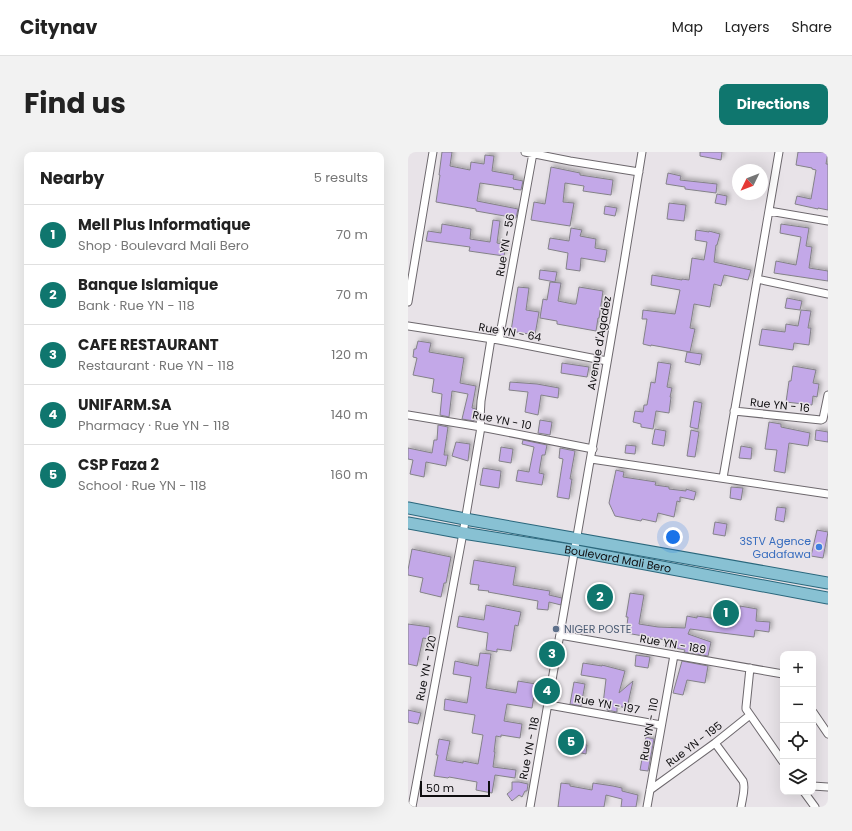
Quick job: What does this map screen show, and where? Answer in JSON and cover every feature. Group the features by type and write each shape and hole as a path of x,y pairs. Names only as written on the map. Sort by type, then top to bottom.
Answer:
{"main road":[{"name":"Boulevard Mali Bero","path":"408,508 828,583"},
{"name":"Boulevard Mali Bero","path":"408,523 576,551 828,598"}],"street":[{"path":"408,302 433,152"},
{"path":"525,152 639,172"},
{"name":"Avenue d'Agadez","path":"576,551 642,152"},
{"path":"723,478 779,152"},
{"name":"Rue YN - 56","path":"500,340 533,153"},
{"path":"769,211 828,221"},
{"path":"757,279 828,294"},
{"name":"Rue YN - 64","path":"408,326 500,340 607,361"},
{"path":"465,519 481,427 481,401 491,339"},
{"name":"Rue YN - 16","path":"734,411 821,420 823,419 828,395"},
{"name":"Rue YN - 10","path":"408,415 481,427 593,449"},
{"path":"591,459 828,494"},
{"name":"Rue YN - 120","path":"413,807 465,519"},
{"name":"Rue YN - 118","path":"530,807 576,551"},
{"name":"Rue YN - 189","path":"560,635 780,673"},
{"name":"Rue YN - 110","path":"647,807 674,655"},
{"path":"750,668 746,706 750,715 781,759"},
{"name":"Rue YN - 197","path":"549,705 661,725"},
{"name":"Rue YN - 195","path":"650,790 715,743 750,715"},
{"path":"816,716 828,734"},
{"path":"715,743 743,781 744,788 740,807"},
{"path":"816,786 828,787"},
{"path":"806,795 815,807"},
{"path":"408,806 413,807"}],"building":[{"path":"442,152 452,152 450,166 470,170 471,162 484,164 485,155 494,156 492,171 514,175 513,179 523,181 521,190 480,183 477,201 518,209 516,218 436,202"},
{"path":"700,152 722,152 721,160 700,156"},
{"path":"798,152 828,152 826,164 828,164 828,210 795,204 797,196 811,199 816,170 796,165"},
{"path":"551,167 580,173 580,175 613,180 611,195 583,191 584,186 565,183 563,202 574,203 570,226 531,220 534,202 545,204"},
{"path":"668,173 681,176 680,180 717,184 716,193 685,189 685,187 666,184"},
{"path":"717,194 727,196 726,205 715,203"},
{"path":"669,203 686,205 684,221 667,219"},
{"path":"605,206 617,208 615,216 604,214"},
{"path":"493,220 500,221 497,243 506,245 504,256 469,251 470,247 426,241 428,231 441,233 442,224 471,229 470,239 490,242"},
{"path":"781,224 809,228 806,246 812,247 809,268 828,271 828,281 774,273 776,261 796,265 801,237 780,233"},
{"path":"571,228 582,230 580,236 596,239 595,248 607,250 605,262 581,258 580,271 566,269 568,253 548,249 550,238 569,241"},
{"path":"696,230 720,234 716,245 714,262 751,270 748,280 724,275 721,286 714,284 710,307 694,304 690,328 695,329 690,352 643,344 647,319 642,319 643,310 675,314 680,290 651,285 652,275 689,280 692,258 704,260 707,242 695,240"},
{"path":"540,270 557,272 555,282 539,279"},
{"path":"550,282 561,283 558,301 573,304 576,304 579,287 603,291 596,331 557,324 557,321 540,318 543,299 547,300"},
{"path":"518,287 529,288 526,310 539,312 535,335 511,331"},
{"path":"787,298 802,301 800,310 785,308"},
{"path":"801,310 811,311 808,328 811,328 809,345 794,343 793,350 759,345 762,329 785,332 786,324 798,326"},
{"path":"418,341 431,343 429,352 464,358 460,383 476,386 472,408 476,409 474,421 462,419 468,394 452,391 449,417 440,415 442,394 432,392 434,379 413,375 417,358 413,357 414,349 416,349"},
{"path":"687,352 702,354 700,365 685,362"},
{"path":"658,362 671,364 667,387 672,388 669,413 656,411 653,429 641,427 641,424 633,422 635,411 643,412 644,405 647,405 651,382 655,383"},
{"path":"562,363 589,367 587,377 561,373"},
{"path":"793,366 816,370 813,383 819,384 817,397 813,396 812,405 786,402"},
{"path":"510,382 537,384 559,388 558,398 541,395 538,415 525,412 528,392 509,390"},
{"path":"694,401 702,403 698,429 690,427"},
{"path":"540,420 552,422 550,435 538,433"},
{"path":"769,422 781,424 781,427 810,433 808,446 789,443 785,473 774,471 777,450 765,449"},
{"path":"438,425 448,427 444,455 448,455 446,466 426,462 424,477 410,474 413,460 408,459 408,448 432,453 434,440 437,440"},
{"path":"655,429 666,431 664,446 652,444"},
{"path":"691,430 699,432 695,457 687,456"},
{"path":"816,430 828,432 828,442 815,440"},
{"path":"523,440 547,445 545,455 542,455 539,473 544,474 542,485 516,481 518,470 529,472 534,447 522,444"},
{"path":"456,442 470,444 468,461 452,456"},
{"path":"626,445 636,446 635,454 625,453"},
{"path":"741,446 752,448 751,459 739,458"},
{"path":"501,447 513,449 511,463 499,461"},
{"path":"560,448 575,451 570,479 572,479 569,499 557,497 563,459 559,458"},
{"path":"483,468 501,471 499,488 480,485"},
{"path":"616,470 624,472 623,477 656,482 655,485 669,487 669,489 686,491 686,489 696,492 694,500 680,497 680,502 677,501 674,517 658,513 656,522 615,516 609,503"},
{"path":"731,487 743,488 741,500 730,498"},
{"path":"777,507 786,508 784,522 775,520"},
{"path":"715,522 727,524 725,536 713,534"},
{"path":"817,530 828,532 823,558 811,556"},
{"path":"412,549 451,557 446,583 444,583 441,597 420,592 423,578 408,575"},
{"path":"474,560 516,567 513,585 550,591 549,595 562,598 561,605 549,602 548,610 537,609 538,601 478,590 479,585 470,584"},
{"path":"630,593 644,595 639,624 658,627 685,628 687,616 738,622 740,606 757,609 756,621 770,622 769,632 755,630 754,637 690,629 688,634 711,642 708,656 684,652 685,650 664,646 666,640 626,633 628,617 626,617"},
{"path":"486,605 521,612 518,626 515,625 511,651 497,649 497,652 486,650 488,633 457,627 459,616 484,620"},
{"path":"408,624 430,627 429,639 423,638 417,666 408,664"},
{"path":"480,653 491,654 486,688 516,693 518,681 536,684 532,708 507,704 504,721 522,724 520,738 501,735 501,737 496,736 493,767 516,770 515,778 495,775 492,793 476,790 477,782 434,776 439,739 450,741 446,760 478,764 483,735 472,733 475,715 444,710 445,699 467,703 471,677 453,674 455,661 478,666"},
{"path":"636,655 650,657 648,668 635,666"},
{"path":"682,661 708,666 705,683 687,680 683,695 673,693"},
{"path":"583,663 602,665 625,671 619,693 633,681 627,708 617,706 617,712 607,710 608,704 603,704 606,679 581,675"},
{"path":"574,682 585,684 581,706 570,704"},
{"path":"408,710 421,713 418,724 408,722"},
{"path":"568,733 576,735 575,743 587,745 586,754 565,751"},
{"path":"646,737 654,739 648,771 640,770"},
{"path":"512,782 528,784 527,791 525,791 522,797 519,795 512,801 507,794 512,790"},
{"path":"561,783 592,790 593,783 622,788 622,791 638,795 636,807 621,807 622,799 606,795 604,807 558,807"}],"place":[{"name":"3STV Agence Gadafawa","path":"819,547"},
{"name":"Banque Islamique","path":"600,597"},
{"name":"Mell Plus Informatique","path":"726,613"},
{"name":"NIGER POSTE","path":"556,629"},
{"name":"CAFE RESTAURANT","path":"552,654"},
{"name":"UNIFARM.SA","path":"547,691"},
{"name":"CSP Faza 2","path":"571,742"}]}
